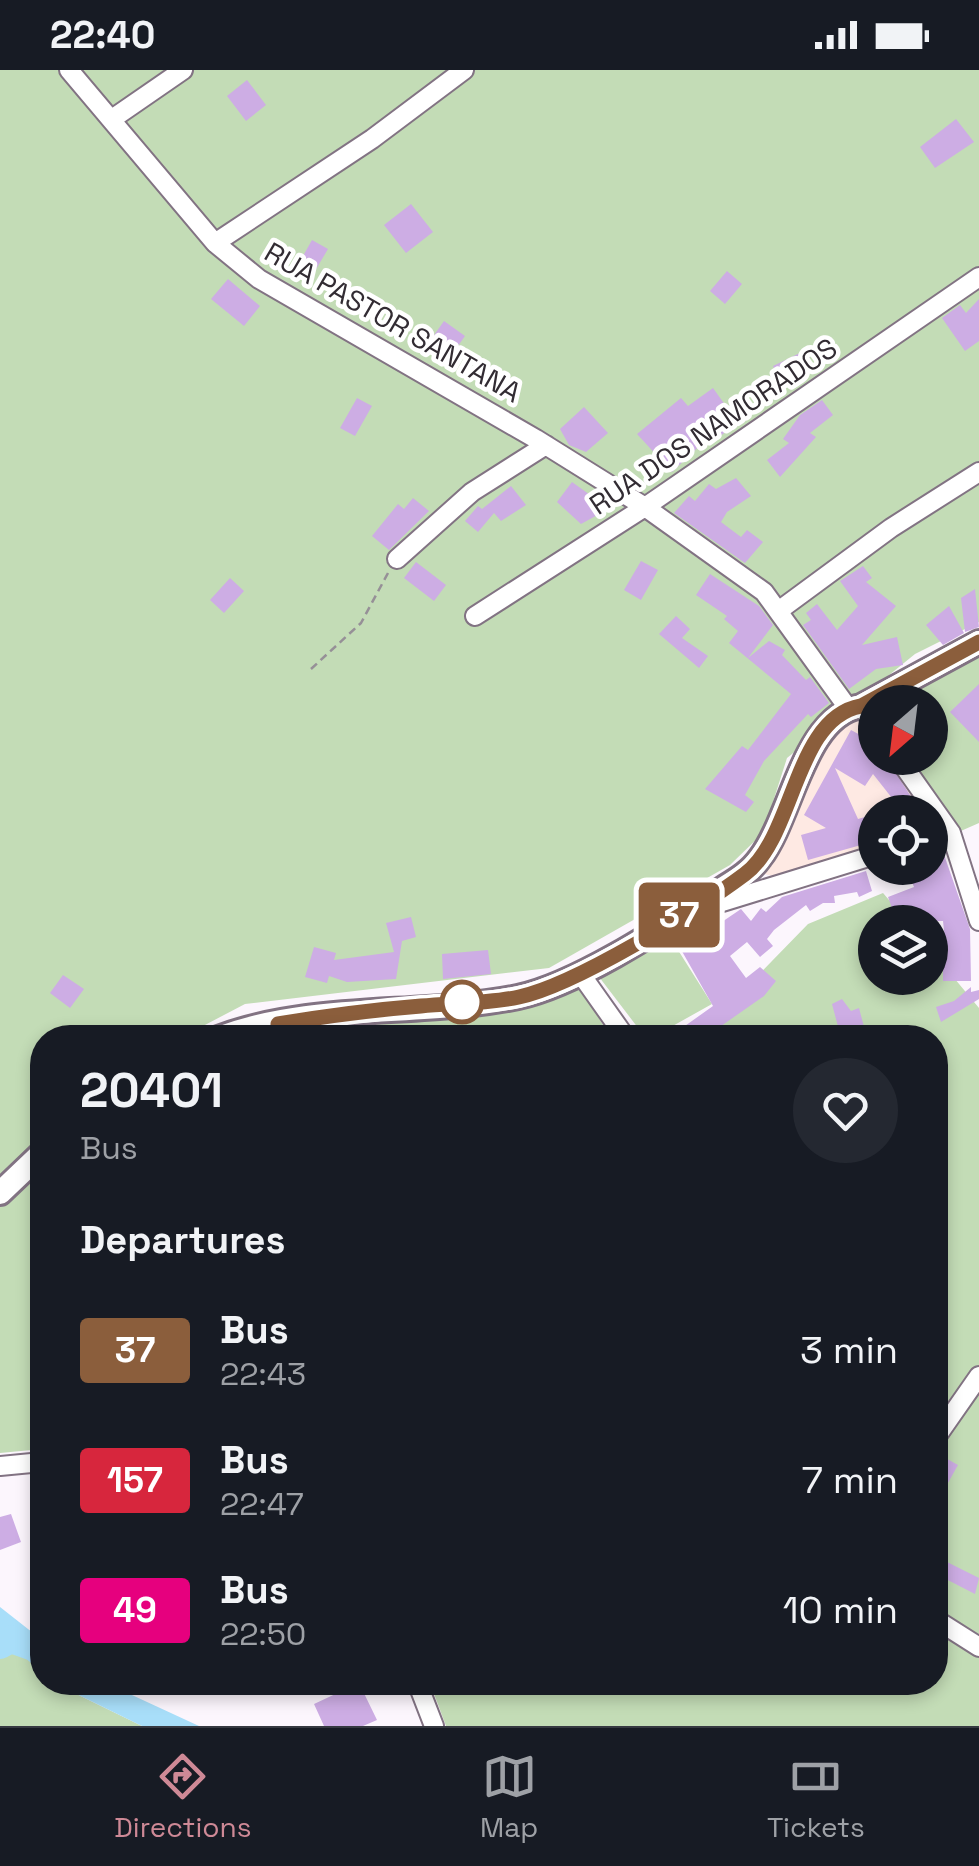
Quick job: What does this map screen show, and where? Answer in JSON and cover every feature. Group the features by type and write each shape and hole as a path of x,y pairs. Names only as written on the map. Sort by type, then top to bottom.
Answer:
{"street":[{"name":"RUA PASTOR SANTANA","path":"69,70 215,243 258,279 546,445 645,507 764,592 858,710"},
{"path":"112,120 184,70"},
{"name":"RUA PASTOR SANTANA","path":"215,243 372,139 464,70"},
{"name":"RUA DOS NAMORADOS","path":"475,616 645,507 979,277"},
{"path":"397,559 472,492 546,445"},
{"path":"780,610 891,528 979,472"},
{"path":"298,1025 354,1011 518,997 580,972 749,872 785,814 802,764 819,736 855,707 979,642"},
{"path":"910,775 970,862 979,920"},
{"path":"682,914 858,860"},
{"path":"580,972 617,1025"},
{"path":"0,1193 30,1164"},
{"path":"948,1420 979,1376"},
{"path":"0,1466 30,1463"},
{"path":"948,1627 979,1646"},
{"path":"422,1695 434,1726"}],"path":[{"path":"311,669 361,622 397,559"}],"shaded area":[{"path":"858,718 858,775 907,775 921,795 858,795 858,856 779,878 754,871 829,740"}],"green space":[{"path":"0,70 979,70 979,622 915,654 877,685 858,685 858,700 787,758 763,833 730,865 549,968 245,1004 205,1025 30,1025 30,1149 0,1176"},
{"path":"979,656 979,823 954,834 948,825 948,795 928,795 914,775 948,775 948,685 918,685"},
{"path":"883,893 893,905 858,905 858,995 948,995 948,971 979,1008 979,1726 446,1726 434,1695 948,1695 948,1025 710,1025 808,924"},
{"path":"666,931 712,1004 674,1025 636,1025 593,969"},
{"path":"578,986 603,1025 362,1025 517,1007 543,1002"},
{"path":"30,1180 30,1450 0,1453 0,1206"},
{"path":"0,1634 30,1661 30,1695 79,1695 142,1726 0,1726"}],"water":[{"path":"0,1607 30,1631 30,1662 0,1637"},
{"path":"79,1695 132,1695 199,1726 142,1726"}],"building":[{"path":"247,80 266,105 246,121 227,96"},
{"path":"956,119 974,142 935,168 920,147"},
{"path":"411,204 433,232 406,253 384,225"},
{"path":"312,240 328,249 309,281 294,272"},
{"path":"727,271 742,284 725,304 710,291"},
{"path":"228,279 260,306 244,326 211,299"},
{"path":"979,299 979,341 965,351 942,318 960,305 966,313"},
{"path":"444,321 465,336 453,353 432,338"},
{"path":"806,350 815,369 782,385 773,366"},
{"path":"713,388 738,423 716,439 712,434 672,472 637,434 681,398 688,406"},
{"path":"357,398 372,406 355,436 340,428"},
{"path":"822,400 833,415 810,433 816,437 780,477 767,460 789,443 783,439 800,415"},
{"path":"584,407 608,433 586,452 569,445 560,429"},
{"path":"736,478 751,496 727,512 721,522 741,537 747,530 763,542 745,563 674,513 689,496 695,501 709,484 716,489"},
{"path":"572,482 593,497 598,492 614,506 581,524 557,502"},
{"path":"511,486 526,505 501,521 494,513 478,532 465,521 478,506 482,509"},
{"path":"413,498 429,511 389,550 372,536 398,504 404,509"},
{"path":"641,561 658,570 641,600 624,590"},
{"path":"416,562 446,585 434,601 404,578"},
{"path":"863,566 872,578 866,582 896,606 862,645 897,637 903,665 876,669 849,689 803,625 811,620 806,613 817,604 837,630 858,606 840,581"},
{"path":"710,574 759,606 773,625 748,658 769,641 785,650 782,655 806,680 810,677 829,703 811,717 808,714 764,761 745,795 754,802 746,812 705,789 742,746 748,750 791,694 729,643 738,631 724,619 727,616 696,595"},
{"path":"230,578 244,591 224,613 210,600"},
{"path":"975,589 979,627 965,632 961,598"},
{"path":"949,606 964,633 943,645 926,625"},
{"path":"676,616 690,629 682,638 708,656 699,668 659,634"},
{"path":"979,684 979,742 950,712"},
{"path":"851,730 858,734 858,775 872,775 865,786 835,768 858,819 858,846 808,860 801,835 826,828 804,815"},
{"path":"874,775 897,775 910,795 890,795"},
{"path":"948,866 970,929 971,981 948,981 948,905 891,905 888,897 914,887 948,885"},
{"path":"858,873 858,885 870,885 872,891 859,897 857,892 834,896 835,903 823,903 810,911 806,905 774,930 767,939 773,946 760,957 747,942 730,956 746,978 760,967 776,981 764,996 723,1025 686,1025 713,1006 675,939 686,931 688,935 703,920 713,928 741,909 751,921 761,908 766,912 782,897"},
{"path":"411,917 416,937 402,941 396,979 347,982 329,976 327,983 305,977 314,947 336,953 334,960 394,952 386,923"},
{"path":"488,950 491,974 443,979 442,954"},
{"path":"63,975 84,989 70,1008 50,993"},
{"path":"971,987 971,992 979,990 979,999 941,1022 936,1007 954,1001"},
{"path":"842,999 851,1011 859,1008 864,1025 838,1025 832,1004"},
{"path":"948,1459 958,1465 948,1483"},
{"path":"11,1514 21,1542 0,1550 0,1517"},
{"path":"948,1562 979,1578 975,1594 948,1580"},
{"path":"333,1695 365,1695 377,1720 363,1726 324,1726 314,1704"}],"waterway":[{"path":"0,1645 11,1639 30,1646"}],"bus line":[{"name":"37","path":"278,1024 354,1011 518,997 580,972 749,872 785,814 802,764 819,736 848,708 861,706 979,642"}]}
